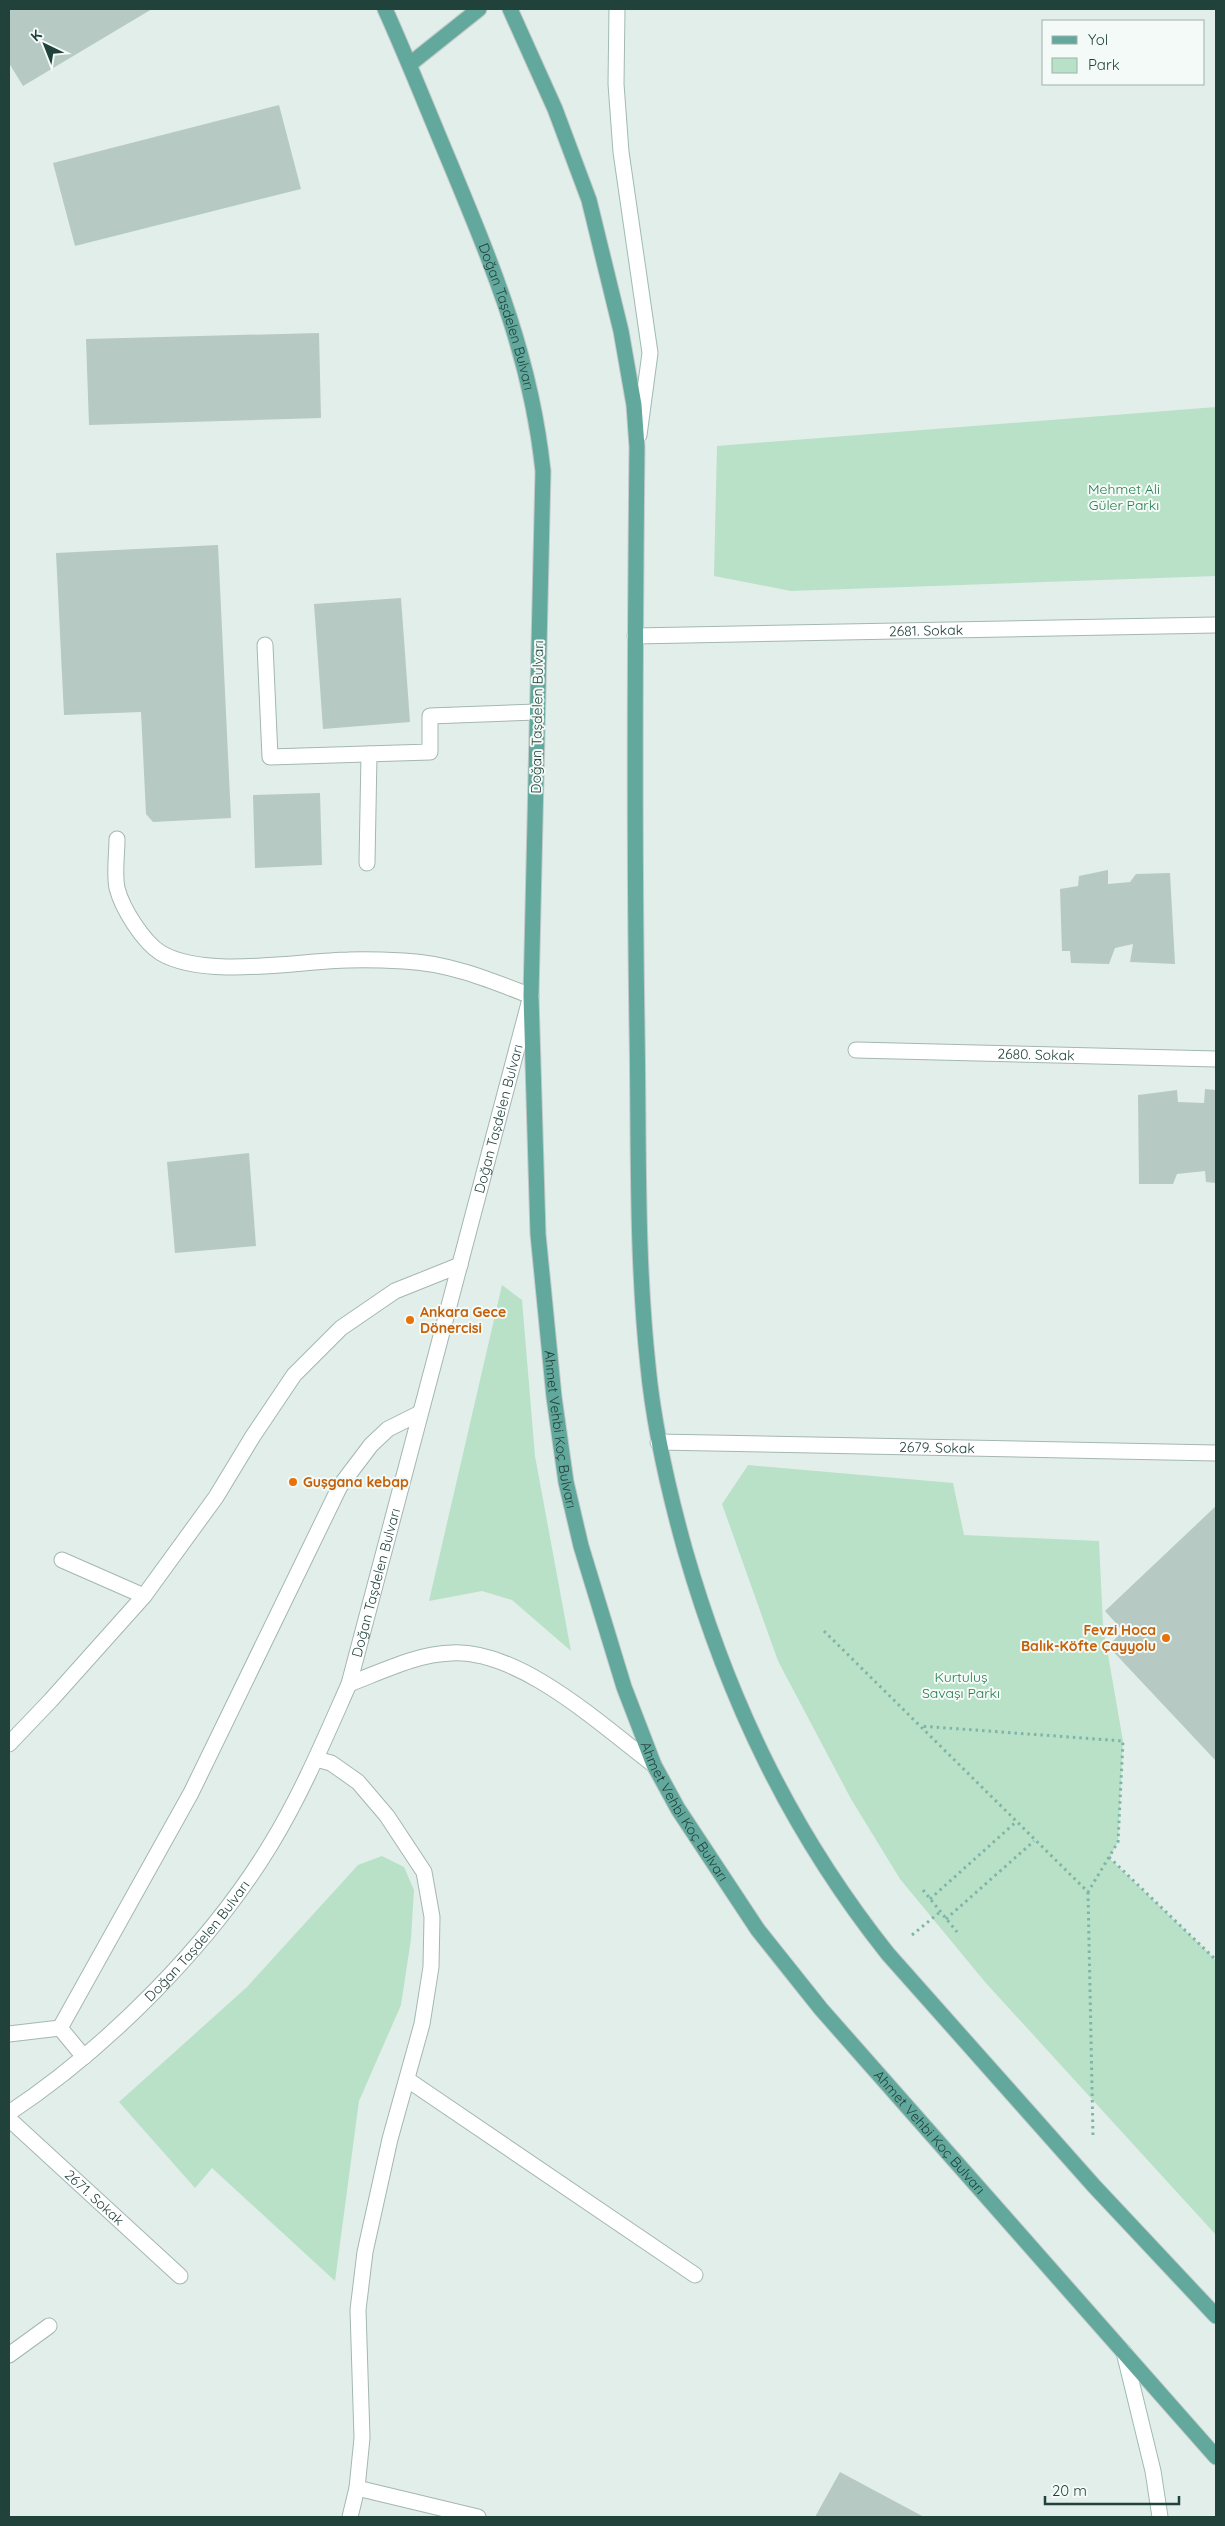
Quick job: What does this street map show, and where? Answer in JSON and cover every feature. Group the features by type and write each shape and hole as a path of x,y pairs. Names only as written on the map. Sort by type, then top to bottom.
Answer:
{"main road":[{"name":"Doğan Taşdelen Bulvarı","path":"385,9 410,64 494,270 529,382 538,427 543,471 531,996"},
{"path":"410,64 479,9"},
{"path":"510,9 555,109 589,200 621,331 634,405 637,447 636,989 642,1292 648,1369 658,1442 672,1505 688,1562 724,1670 750,1732 810,1844 861,1920 888,1954 1094,2186 1216,2316"},
{"name":"Ahmet Vehbi Koç Bulvarı","path":"531,996 538,1234 542,1291 566,1482 603,1620 624,1687 654,1765 678,1809 729,1889 791,1972 1216,2457"}],"street":[{"path":"617,9 616,84 621,152 650,353 637,447"},
{"name":"2681. Sokak","path":"636,636 1216,625"},
{"path":"265,645 270,757 430,752 430,716 537,712"},
{"path":"367,863 369,754"},
{"path":"117,839 117,888 131,922 161,952 194,964 239,966 292,965 348,960 406,960 462,970 531,996"},
{"name":"Doğan Taşdelen Bulvarı","path":"9,2113 48,2087 98,2047 191,1951 233,1899 270,1845 316,1759 349,1684 531,996"},
{"name":"2680. Sokak","path":"856,1050 1216,1059"},
{"path":"9,1744 144,1596 216,1497 253,1436 294,1375 341,1328 395,1291 460,1266"},
{"path":"60,2028 191,1793 340,1486 371,1445 382,1434 420,1413"},
{"name":"2679. Sokak","path":"658,1442 1216,1453"},
{"path":"62,1560 144,1596"},
{"path":"349,1684 424,1657 451,1653 480,1655 506,1664 554,1690 654,1765"},
{"path":"316,1759 331,1763 358,1782 387,1816 424,1872 432,1917 431,1967 422,2024 374,2201 364,2252 358,2310 362,2438 357,2488 350,2517"},
{"path":"9,2034 60,2028"},
{"path":"60,2028 84,2057"},
{"path":"408,2080 695,2275"},
{"name":"2671. Sokak","path":"9,2119 180,2276"},
{"path":"9,2355 48,2326"},
{"path":"1124,2352 1153,2471 1160,2517"},
{"path":"357,2488 478,2517"}],"path":[{"path":"824,1631 1017,1821 1034,1841 1088,1892"},
{"path":"920,1726 1123,1740 1118,1842 1088,1892 1094,2186"},
{"path":"930,1900 1017,1821"},
{"path":"946,1919 1034,1841"},
{"path":"1109,1858 1216,1960"},
{"path":"923,1890 957,1932"}],"green space":[{"name":"Mehmet Ali Güler Parkı","path":"1216,407 1216,576 791,591 714,576 717,446"},
{"path":"502,1285 522,1300 535,1456 571,1651 512,1600 482,1591 429,1601"},
{"name":"Kurtuluş Savaşı Parkı","path":"748,1465 953,1483 964,1535 1099,1541 1103,1626 1123,1741 1118,1842 1109,1858 1216,1960 1216,2235 985,1982 900,1879 851,1799 778,1661 722,1504"},
{"path":"382,1856 404,1867 414,1890 411,1939 401,2005 359,2101 335,2281 212,2168 195,2188 119,2102 247,1987 358,1865"}],"building":[{"path":"9,9 152,9 23,86 9,63"},
{"path":"279,105 301,189 75,246 53,163"},
{"path":"319,333 321,418 89,425 86,339"},
{"path":"218,545 231,818 153,822 146,814 141,712 64,715 56,553"},
{"path":"401,598 410,722 323,729 314,604"},
{"path":"320,793 322,865 255,868 253,795"},
{"path":"1108,870 1108,884 1130,882 1136,874 1170,873 1175,964 1130,962 1133,944 1115,948 1109,964 1071,963 1070,951 1062,951 1060,889 1078,886 1079,876"},
{"path":"1205,1089 1216,1090 1216,1183 1206,1182 1205,1171 1177,1174 1173,1184 1139,1184 1138,1095 1177,1090 1178,1102 1204,1103"},
{"path":"249,1153 256,1246 175,1253 167,1162"},
{"name":"Fevzi Hoca Balık-Köfte Çayyolu","path":"1216,1506 1216,1761 1108,1646 1123,1631 1105,1611"},
{"path":"840,2472 924,2517 815,2517"}],"place":[{"name":"Ankara Gece Dönercisi","path":"410,1320"},
{"name":"Guşgana kebap","path":"293,1482"},
{"name":"Fevzi Hoca Balık-Köfte Çayyolu","path":"1166,1638"}]}
